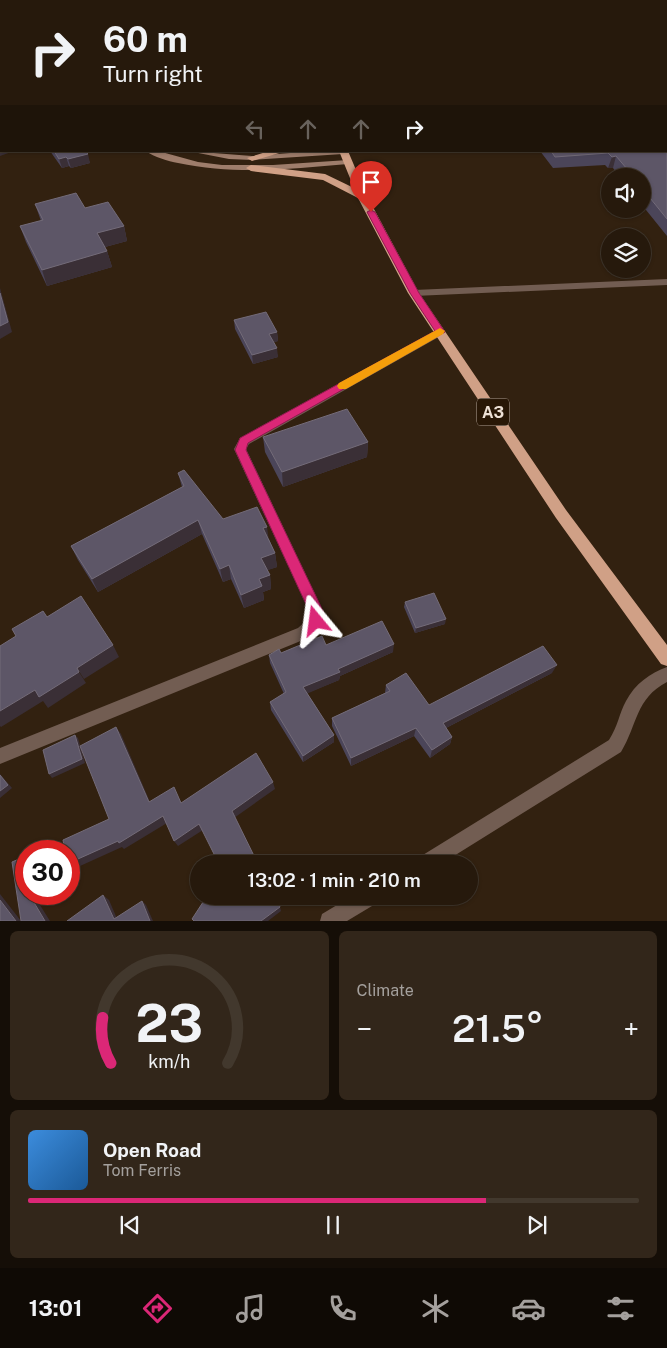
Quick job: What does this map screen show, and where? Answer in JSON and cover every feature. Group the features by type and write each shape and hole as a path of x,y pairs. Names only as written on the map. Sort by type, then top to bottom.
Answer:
{"highway":[{"path":"251,163 279,152"},
{"name":"A3","path":"345,155 362,196 414,293 561,514 667,658"},
{"path":"251,163 325,177 362,196"}],"main road":[{"path":"153,152 187,163 216,167 345,155"},
{"path":"198,152 251,163"}],"street":[{"path":"414,293 667,282"},
{"path":"0,756 303,633 313,626 317,613 240,450 244,441 440,332"},
{"path":"439,855 615,746 624,732 632,705 650,683 667,674"},
{"path":"329,920 355,905"}],"building":[{"path":"55,152 86,152 88,154 68,159 66,157 59,159"},
{"path":"552,152 667,152 667,219 651,199 651,168 626,168 616,156 612,157 608,153 555,157"},
{"path":"76,193 85,208 108,202 124,226 97,233 107,251 42,270 20,226 43,220 35,204"},
{"path":"0,293 8,322 0,326"},
{"path":"266,312 277,332 269,334 277,348 252,355 234,320"},
{"path":"347,409 368,442 282,472 263,437"},
{"path":"184,470 223,519 257,507 267,527 263,528 275,553 261,558 270,575 259,579 262,586 241,595 229,565 220,569 198,520 92,579 71,546 184,486 178,473"},
{"path":"434,593 446,619 416,628 405,602"},
{"path":"81,596 113,645 77,668 79,672 39,697 35,690 0,711 0,646 16,636 12,629 43,611 47,617"},
{"path":"382,621 394,644 338,669 340,672 303,687 334,735 303,756 270,702 286,692 269,655 279,649 281,653 322,636 326,645"},
{"path":"543,646 557,665 443,723 452,737 432,750 416,728 351,758 332,718 390,691 386,685 406,673 429,705"},
{"path":"116,727 149,802 174,787 181,803 256,753 273,782 232,811 254,855 214,855 199,824 174,841 163,816 119,843 118,841 80,858 80,840 63,840 109,819 80,746"},
{"path":"75,735 82,759 49,774 43,750"},
{"path":"0,775 8,785 0,791"},
{"path":"15,861 15,882 12,862"},
{"path":"103,895 114,919 142,901 150,921 67,921"},
{"path":"0,900 16,921 0,921"},
{"path":"19,905 36,905 45,921 21,921"},
{"path":"201,905 279,905 280,907 261,921 194,921 192,919"}],"slow traffic":[{"path":"342,386 440,331"}],"route":[{"path":"316,621 317,613 240,450 244,441 440,332 414,293 371,212"}]}
